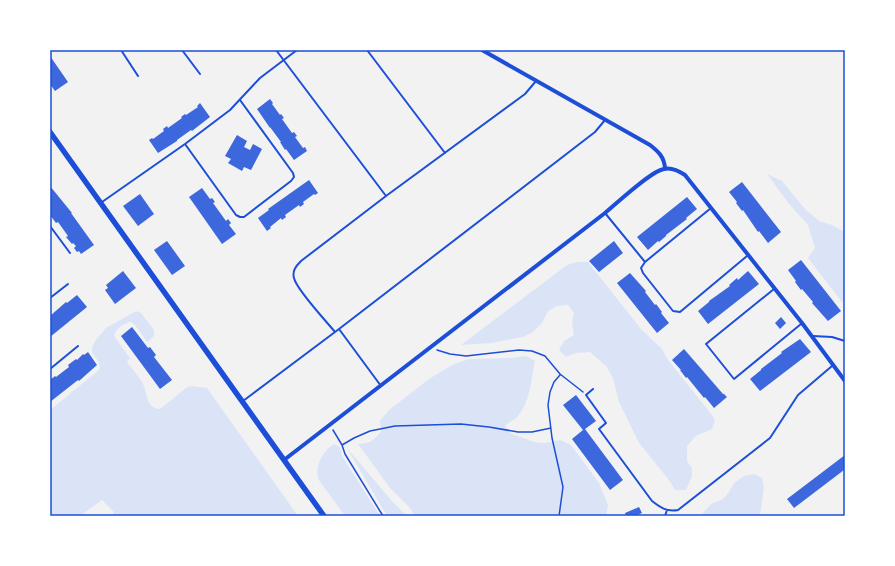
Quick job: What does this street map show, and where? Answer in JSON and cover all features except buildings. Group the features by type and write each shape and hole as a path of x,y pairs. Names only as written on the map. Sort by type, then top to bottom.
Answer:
{"street":[{"path":"482,50 650,145 658,151 664,159 665,168"},
{"path":"50,132 324,516"},
{"path":"284,460 605,213 651,175 665,168 676,170 685,175 802,323 845,381"}],"lane":[{"path":"121,50 138,76"},
{"path":"182,50 200,74"},
{"path":"276,50 386,196"},
{"path":"101,203 185,144 230,110 260,78 297,50"},
{"path":"367,50 445,153"},
{"path":"335,332 299,288 294,279 296,267 301,261 386,196 525,94 536,81"},
{"path":"185,144 236,215 240,217 244,217 291,181 294,177 293,173 240,100"},
{"path":"242,402 595,132 605,120"},
{"path":"711,208 645,262 641,268 643,273 673,311 680,312 748,256"},
{"path":"605,213 645,262"},
{"path":"50,226 70,253"},
{"path":"50,298 68,284"},
{"path":"774,289 706,344 734,379 802,323"},
{"path":"339,329 381,386"},
{"path":"811,336 832,337 845,341"},
{"path":"50,369 78,346"},
{"path":"593,389 586,395 606,423 599,429 652,502 662,509 678,510 770,438 798,395 833,365"},
{"path":"665,516 668,510"}],"path":[{"path":"430,348 450,354 466,356 519,350 532,351 545,356 560,374 580,388 586,395"},
{"path":"560,374 554,382 550,392 548,405 551,428 564,487 560,516"},
{"path":"342,445 370,431 395,426 461,424 518,432 532,432 551,428"},
{"path":"330,425 342,445 345,454 383,516"}],"shaded area":[{"path":"767,174 782,181 805,209 819,221 832,225 845,232 845,300 842,302 808,258 815,248 808,225 789,204"},
{"path":"577,262 588,262 641,329 662,349 668,360 712,415 715,421 712,429 696,436 687,446 687,461 692,468 692,476 686,490 675,490 669,480 639,443 619,402 613,378 606,366 590,352 576,353 566,357 559,350 564,341 574,335 572,323 574,313 568,305 557,306 548,311 542,323 533,332 523,337 491,343 461,345 567,265"},
{"path":"136,311 141,313 154,330 154,336 147,342 135,325 131,322 120,327 114,336 130,358 127,362 142,382 149,403 155,408 160,409 186,388 191,386 207,388 298,516 114,516 113,511 102,500 80,516 51,516 50,410 99,370 100,365 92,353 92,348 95,341 106,328"},
{"path":"526,356 535,361 527,400 520,414 505,426 510,433 534,442 545,443 560,440 571,445 599,483 608,505 606,516 415,516 409,507 390,488 358,444 369,442 374,439 381,431 380,421 389,410 429,379 452,365 469,359 512,358"},
{"path":"334,444 340,447 342,456 380,516 345,516 318,479 317,474 320,459"},
{"path":"347,448 392,501 407,516 387,516"},
{"path":"754,474 762,478 764,487 760,516 744,516 746,513 741,516 700,516 711,504 723,499 734,483 744,476"}]}
